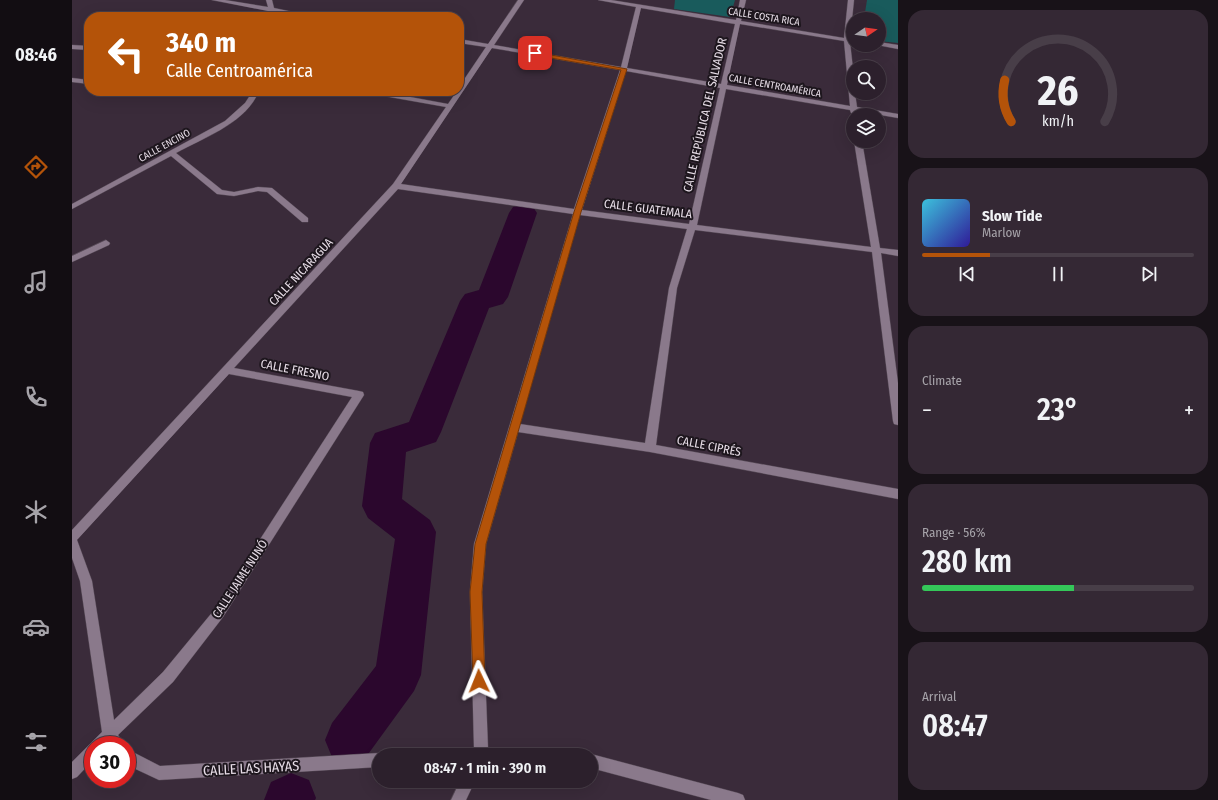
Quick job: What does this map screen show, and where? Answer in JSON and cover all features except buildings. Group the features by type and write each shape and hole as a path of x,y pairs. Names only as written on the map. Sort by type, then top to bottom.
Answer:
{"street":[{"path":"215,0 283,12"},
{"path":"268,0 271,10"},
{"name":"CALLE NICARAGUA","path":"464,85 521,0"},
{"name":"CALLE COSTA RICA","path":"601,0 846,39"},
{"name":"CALLE REPÚBLICA DEL SALVADOR","path":"650,448 673,288 692,227 725,86 743,0"},
{"path":"851,0 851,12"},
{"path":"482,748 476,592 480,544 577,212 624,69 639,6"},
{"name":"CALLE CENTROAMÉRICA","path":"464,41 725,86 846,110"},
{"path":"886,45 898,47"},
{"path":"72,47 84,48"},
{"path":"851,52 854,108"},
{"path":"72,80 84,81"},
{"name":"CALLE ENCINO","path":"72,207 227,122 242,111 254,96"},
{"path":"395,96 450,106"},
{"name":"CALLE NICARAGUA","path":"72,538 396,186 457,96"},
{"name":"CALLE CENTROAMÉRICA","path":"886,115 898,116"},
{"path":"859,148 876,250 898,421"},
{"path":"171,152 220,192 234,194 258,189 269,190 305,220"},
{"name":"CALLE GUATEMALA","path":"396,186 577,212 898,253"},
{"path":"72,259 106,243"},
{"name":"CALLE FRESNO","path":"227,370 359,395"},
{"name":"CALLE JAIME NUNÓ","path":"109,734 168,677 219,613 359,395"},
{"name":"CALLE CIPRÉS","path":"514,427 650,448 898,494"},
{"path":"72,542 86,581 109,734"},
{"path":"72,772 84,759"},
{"name":"CALLE LAS HAYAS","path":"136,762 159,773 372,760"},
{"path":"598,763 738,800"},
{"path":"458,800 464,788"}],"waterway":[{"path":"349,740 398,675 416,532 382,506 388,443 423,432 476,301 492,297 523,213"}],"route":[{"path":"479,681 476,592 480,544 577,212 624,69 535,53"}]}
